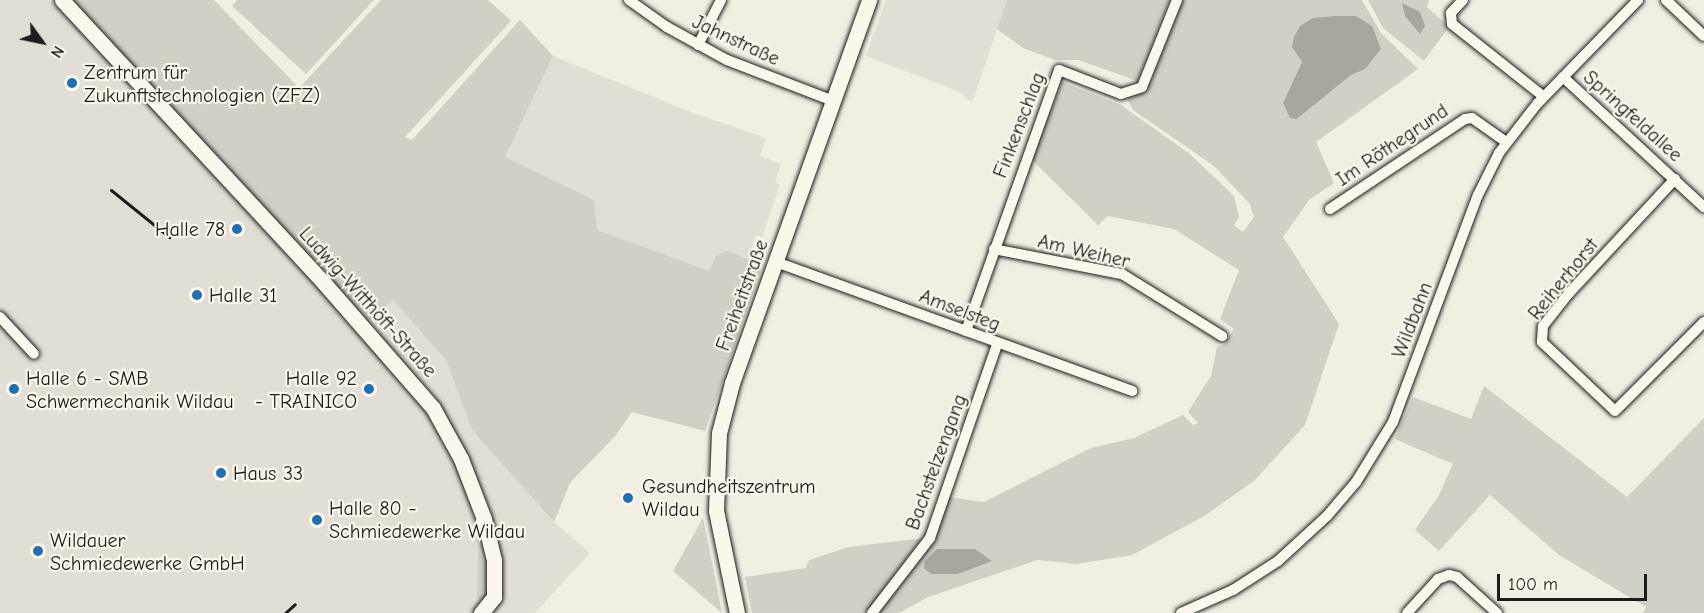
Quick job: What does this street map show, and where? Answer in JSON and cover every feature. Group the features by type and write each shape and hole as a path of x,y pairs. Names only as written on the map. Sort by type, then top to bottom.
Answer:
{"street":[{"name":"Ludwig-Witthöft-Straße","path":"62,0 324,283 434,408 472,486 494,560 494,597 481,613"},
{"name":"Jahnstraße","path":"629,0 698,45 833,101"},
{"path":"698,45 721,0"},
{"name":"Freiheitstraße","path":"736,613 716,511 716,455 729,392 869,0"},
{"name":"Finkenschlag","path":"966,331 1059,70 1121,94 1142,87 1177,0"},
{"path":"1463,0 1451,13 1452,24 1544,97"},
{"name":"Wildbahn","path":"1181,613 1233,590 1278,561 1333,511 1364,470 1393,422 1478,195 1506,142 1544,97 1638,0"},
{"path":"1666,0 1704,36"},
{"name":"Springfeldallee","path":"1563,77 1704,207"},
{"name":"Im Röthegrund","path":"1330,209 1465,118 1472,118 1506,142"},
{"name":"Reiherhorst","path":"1676,179 1573,288 1543,326 1542,342 1615,411 1704,322"},
{"name":"Am Weiher","path":"994,249 1126,276 1222,336"},
{"name":"Amselsteg","path":"776,262 997,344 1132,391"},
{"path":"0,317 34,354"},
{"name":"Bachstelzengang","path":"872,613 930,538 997,344"},
{"path":"1407,613 1438,579 1449,575 1457,577 1497,613"}],"shaded area":[{"path":"0,0 69,0 369,323 393,300 446,360 472,430 554,522 590,553 535,613 0,613"},
{"path":"69,0 214,0 299,88 381,0 488,0 511,21 405,137 412,140 520,20 553,56 505,157 594,200 597,230 710,271 716,256 727,251 763,264 705,431 632,412 615,436 570,483 554,522 472,430 446,360 393,300 368,323"},
{"path":"237,0 374,0 306,74 232,6"},
{"path":"886,0 1007,0 972,103 960,92 866,56"},
{"path":"1007,0 1170,0 1138,81 1078,60 1055,60 1023,48 997,29"},
{"path":"1183,0 1362,0 1381,33 1418,69 1316,142 1334,183 1309,200 1283,237 1339,324 1305,425 1255,480 1206,515 1132,555 1077,564 1037,560 928,597 899,613 875,613 908,570 948,497 984,502 1091,448 1134,438 1183,415 1193,425 1198,423 1188,412 1211,376 1217,347 1223,345 1234,329 1220,319 1239,270 1174,229 1108,216 1098,225 1031,159 1062,82 1121,105 1190,154 1234,196 1239,217 1234,225 1243,232 1254,217 1250,204 1214,166 1133,110 1127,99 1148,88","holes":["1302,62 1365,69 1351,75 1297,119 1297,73"]},
{"path":"1368,0 1429,0 1427,7 1449,27 1424,61 1383,28"},
{"path":"1402,3 1420,12 1425,26 1420,34 1405,16"},
{"path":"1356,16 1372,26 1381,49 1365,69 1351,75 1297,119 1290,118 1283,103 1302,62 1292,47 1294,37 1300,26 1313,18"},
{"path":"553,56 693,113 766,138 760,156 781,164 775,182 780,185 762,237 756,235 748,258 727,251 711,271 596,230 505,157"},
{"path":"1484,386 1627,497 1704,418 1704,613 1643,613 1646,607 1559,555 1490,495 1439,551 1415,530 1439,495 1453,464 1395,439 1413,397 1471,419"},
{"path":"703,518 722,613 673,571"},
{"path":"925,538 866,613 752,613 745,577 806,568 809,560 848,547"},
{"path":"937,549 975,549 992,561 958,574 931,574 924,568 925,561"},
{"path":"478,550 490,571 490,588 484,604 477,598"}],"railway":[{"path":"111,190 169,237"},
{"path":"285,613 295,604"}],"place":[{"name":"Zentrum für Zukunftstechnologien (ZFZ)","path":"72,83"},
{"name":"Halle 78","path":"237,229"},
{"name":"Halle 31","path":"197,295"},
{"name":"Halle 6 - SMB Schwermechanik Wildau","path":"14,389"},
{"name":"Halle 92 - TRAINICO","path":"369,389"},
{"name":"Haus 33","path":"221,473"},
{"name":"Gesundheitszentrum Wildau","path":"628,498"},
{"name":"Halle 80 - Schmiedewerke Wildau","path":"317,520"},
{"name":"Wildauer Schmiedewerke GmbH","path":"38,551"}]}
